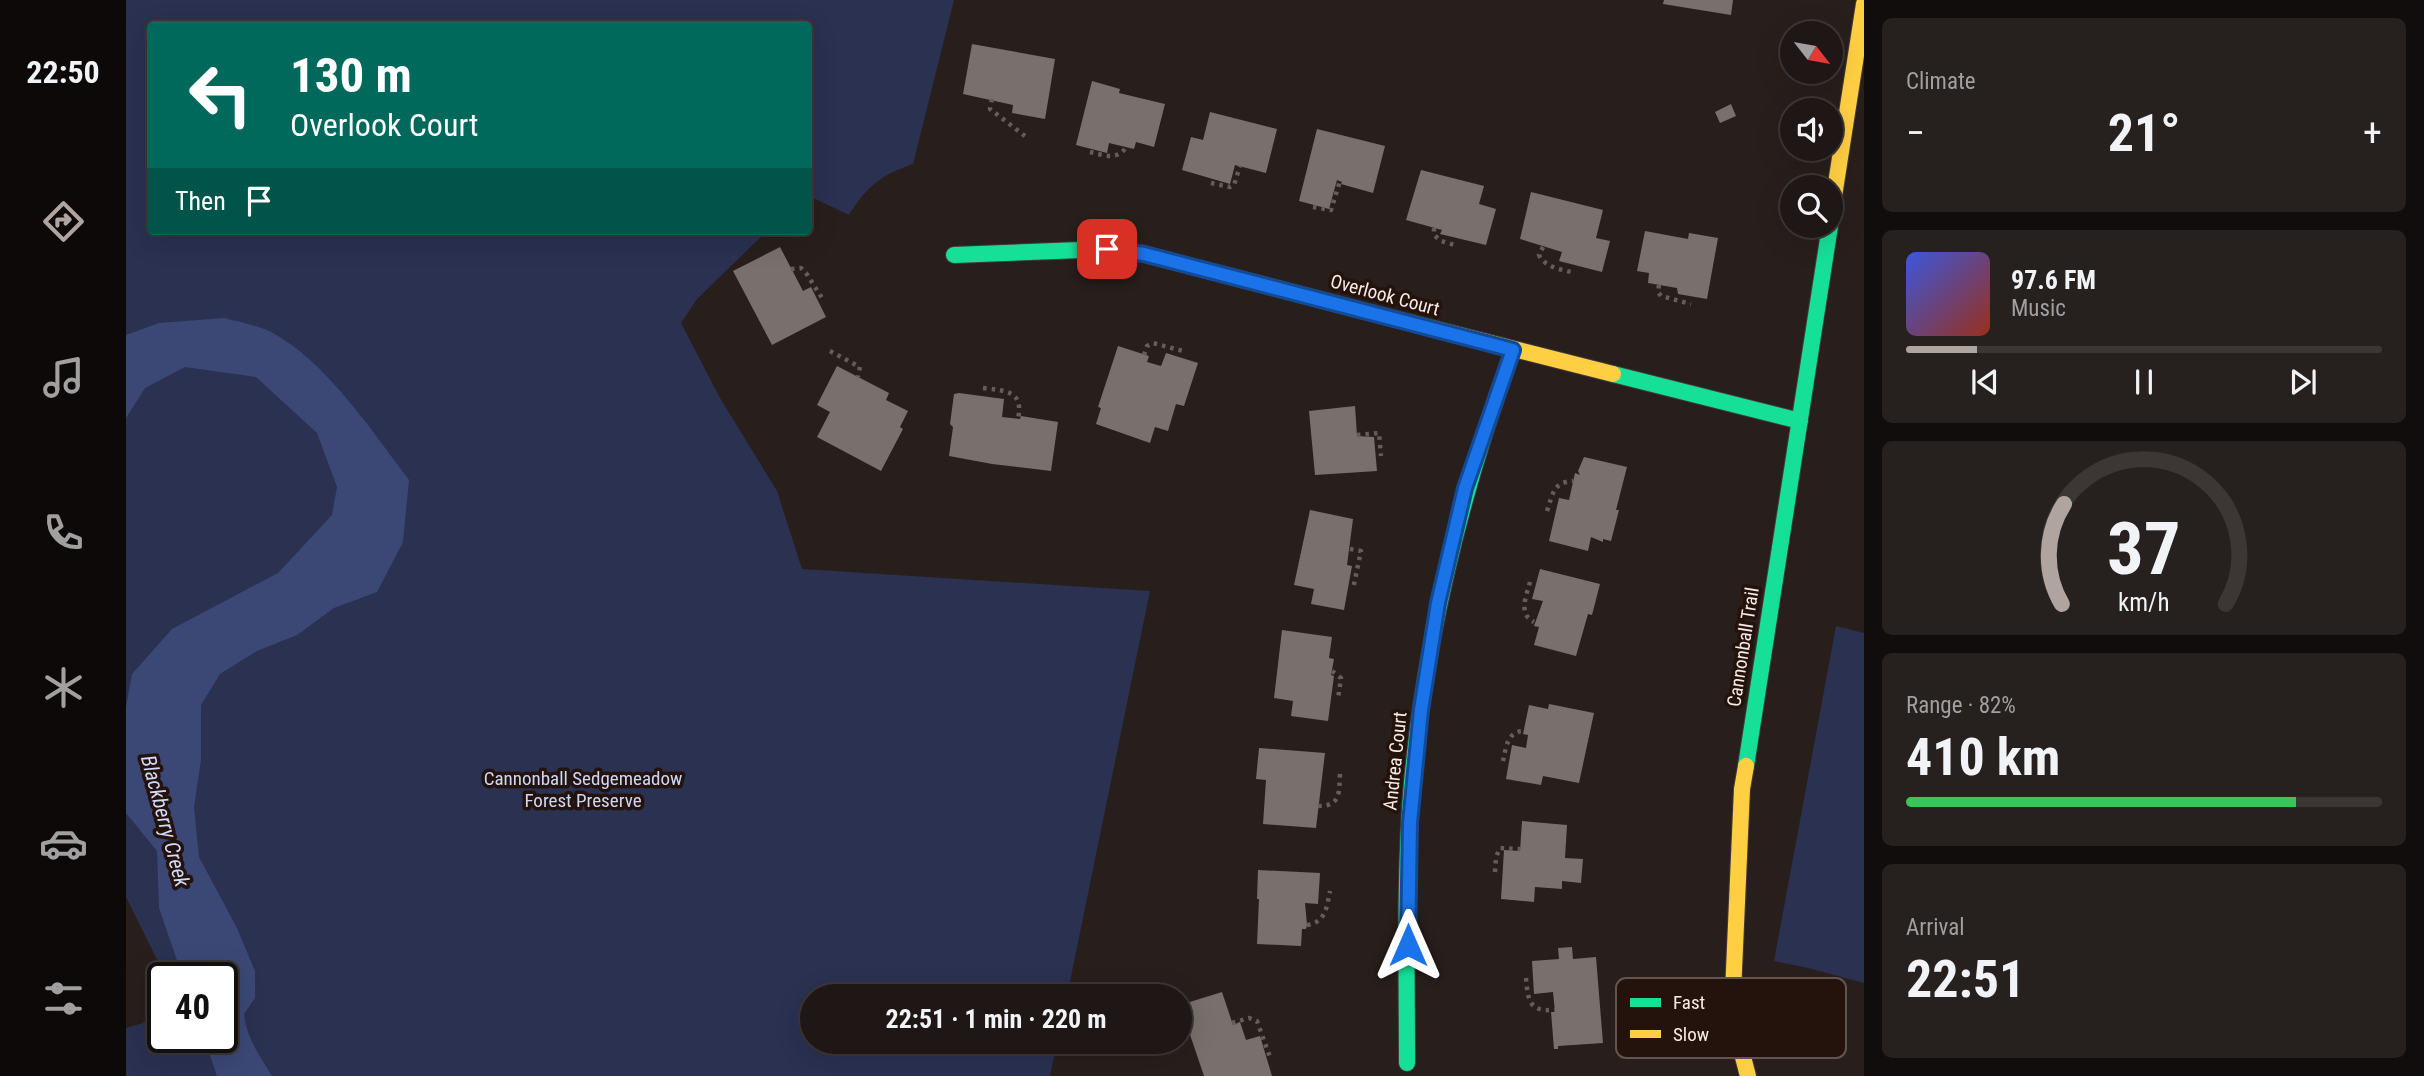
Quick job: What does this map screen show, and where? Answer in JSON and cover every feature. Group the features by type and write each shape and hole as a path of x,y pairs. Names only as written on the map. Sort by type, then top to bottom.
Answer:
{"street":[{"name":"Cannonball Trail","path":"1838,175 1864,4"},
{"name":"Cannonball Trail","path":"1734,978 1742,789 1828,238"},
{"name":"Overlook Court","path":"954,255 1107,249 1144,254 1800,421"},
{"name":"Andrea Court","path":"1407,1063 1408,845 1421,710 1438,603 1465,488 1513,350"},
{"name":"Cannonball Trail","path":"1743,1058 1748,1076"}],"path":[{"path":"992,99 990,109 1025,136"},
{"path":"1090,152 1115,156 1126,147"},
{"path":"1212,183 1230,187 1236,181 1240,166"},
{"path":"1313,207 1331,210 1340,181"},
{"path":"1434,228 1437,239 1458,246"},
{"path":"1543,247 1539,255 1542,260 1571,272"},
{"path":"791,269 801,268 806,272 822,298"},
{"path":"1659,285 1658,292 1664,298 1691,304"},
{"path":"1144,355 1147,346 1153,343 1183,351"},
{"path":"830,351 860,367 858,377"},
{"path":"983,388 1006,391 1014,396 1020,408 1018,419"},
{"path":"1357,435 1379,433 1381,456"},
{"path":"1546,511 1556,486 1563,481 1573,481"},
{"path":"1350,549 1361,551 1353,589"},
{"path":"1530,582 1524,610 1528,619 1534,622"},
{"path":"1332,671 1341,678 1338,699"},
{"path":"1503,761 1507,742 1517,731 1524,731"},
{"path":"1318,806 1328,806 1335,802 1339,793 1340,774"},
{"path":"1495,872 1500,848 1520,849"},
{"path":"1307,925 1321,919 1331,891"},
{"path":"1526,978 1532,1006 1543,1011 1555,1010"},
{"path":"1232,1023 1249,1018 1257,1021 1271,1060"}],"green space":[{"name":"Cannonball Sedgemeadow Forest Preserve","path":"126,0 954,0 913,164 876,183 862,196 849,215 812,197 812,21 147,21 147,235 763,235 697,299 681,323 720,398 777,491 802,569 1150,591 1069,984 800,984 800,1054 1054,1054 1050,1076 126,1076 126,1028 147,1019 147,1053 238,1053 238,962 158,962 126,897"},
{"path":"1836,626 1864,633 1864,983 1774,961"}],"water":[{"name":"Blackberry Creek","path":"224,318 271,332 291,344 329,378 409,480 403,542 377,592 334,608 297,635 257,651 220,674 201,705 201,760 194,807 199,857 237,928 255,971 255,998 244,1014 245,1022 254,1046 272,1076 217,1076 209,1053 238,1053 238,962 178,962 159,908 157,851 126,813 126,707 132,674 172,629 278,573 332,515 337,487 317,433 256,377 185,367 145,388 126,418 126,335 159,323"}],"building":[{"path":"1664,0 1733,0 1731,15 1663,4"},
{"path":"972,44 1055,59 1045,119 1012,113 1013,105 963,94"},
{"path":"1092,81 1120,89 1119,93 1165,104 1154,147 1136,142 1134,149 1109,143 1107,153 1076,145"},
{"path":"1731,104 1736,116 1720,123 1715,112"},
{"path":"1210,112 1277,129 1266,173 1235,165 1230,184 1182,170 1191,137 1203,140"},
{"path":"1317,129 1385,146 1373,193 1341,184 1342,182 1337,180 1329,209 1299,201"},
{"path":"1421,170 1484,186 1479,204 1496,209 1486,245 1440,234 1442,230 1406,220"},
{"path":"1531,192 1603,210 1596,238 1610,241 1602,272 1559,261 1562,252 1520,239"},
{"path":"1645,231 1688,239 1689,233 1718,238 1707,299 1678,294 1677,288 1648,283 1649,273 1637,271"},
{"path":"780,247 803,291 811,287 826,317 772,345 733,271"},
{"path":"1118,346 1149,356 1147,362 1161,366 1166,353 1198,363 1184,406 1176,404 1168,431 1155,427 1150,443 1096,424 1101,408 1098,407"},
{"path":"837,366 889,393 886,400 908,411 900,427 903,429 881,471 817,437 830,412 817,405"},
{"path":"954,394 1004,399 1002,417 1020,419 1021,416 1058,422 1051,471 949,456"},
{"path":"1355,406 1357,436 1374,437 1377,471 1315,475 1309,411"},
{"path":"1584,457 1627,467 1611,541 1603,539 1603,542 1591,537 1588,551 1549,541 1559,498 1569,500 1575,473 1580,475 1578,471"},
{"path":"1310,510 1353,519 1347,565 1352,566 1344,610 1311,604 1314,589 1294,585"},
{"path":"1540,569 1600,584 1592,615 1588,614 1576,656 1534,645 1539,627 1534,626 1543,601 1532,599"},
{"path":"1282,630 1332,637 1329,658 1334,659 1331,675 1334,676 1328,721 1291,716 1293,701 1274,698"},
{"path":"1549,704 1594,713 1579,783 1543,776 1541,785 1506,779 1512,745 1526,748 1528,735 1523,734 1529,705 1548,709"},
{"path":"1259,748 1325,753 1316,828 1263,824 1266,780 1256,779"},
{"path":"1522,821 1567,825 1565,858 1583,859 1581,883 1562,881 1562,889 1535,887 1534,902 1501,899 1504,850 1520,851"},
{"path":"1258,870 1320,873 1318,904 1305,903 1307,925 1306,929 1302,929 1301,946 1257,944"},
{"path":"1572,947 1573,959 1596,957 1603,1043 1558,1046 1558,1049 1554,1049 1551,1012 1555,1012 1553,992 1534,994 1532,961 1559,959 1558,948"},
{"path":"1222,992 1233,1025 1240,1022 1246,1040 1260,1036 1272,1076 1204,1076 1192,1040 1192,1001"}],"traffic: fast":[{"path":"1746,766 1828,238"},
{"path":"954,255 1107,249 1144,254 1372,313"},
{"path":"1407,1063 1408,852 1418,726 1437,617 1462,509 1513,350"},
{"path":"1613,374 1800,421"}],"traffic: slow":[{"path":"1837,175 1864,4"},
{"path":"1372,313 1613,374"},
{"path":"1734,978 1742,789 1746,766"},
{"path":"1743,1058 1748,1076"}],"route":[{"path":"1107,249 1144,254 1513,350 1465,488 1438,603 1421,710 1408,845 1408,945"}]}
